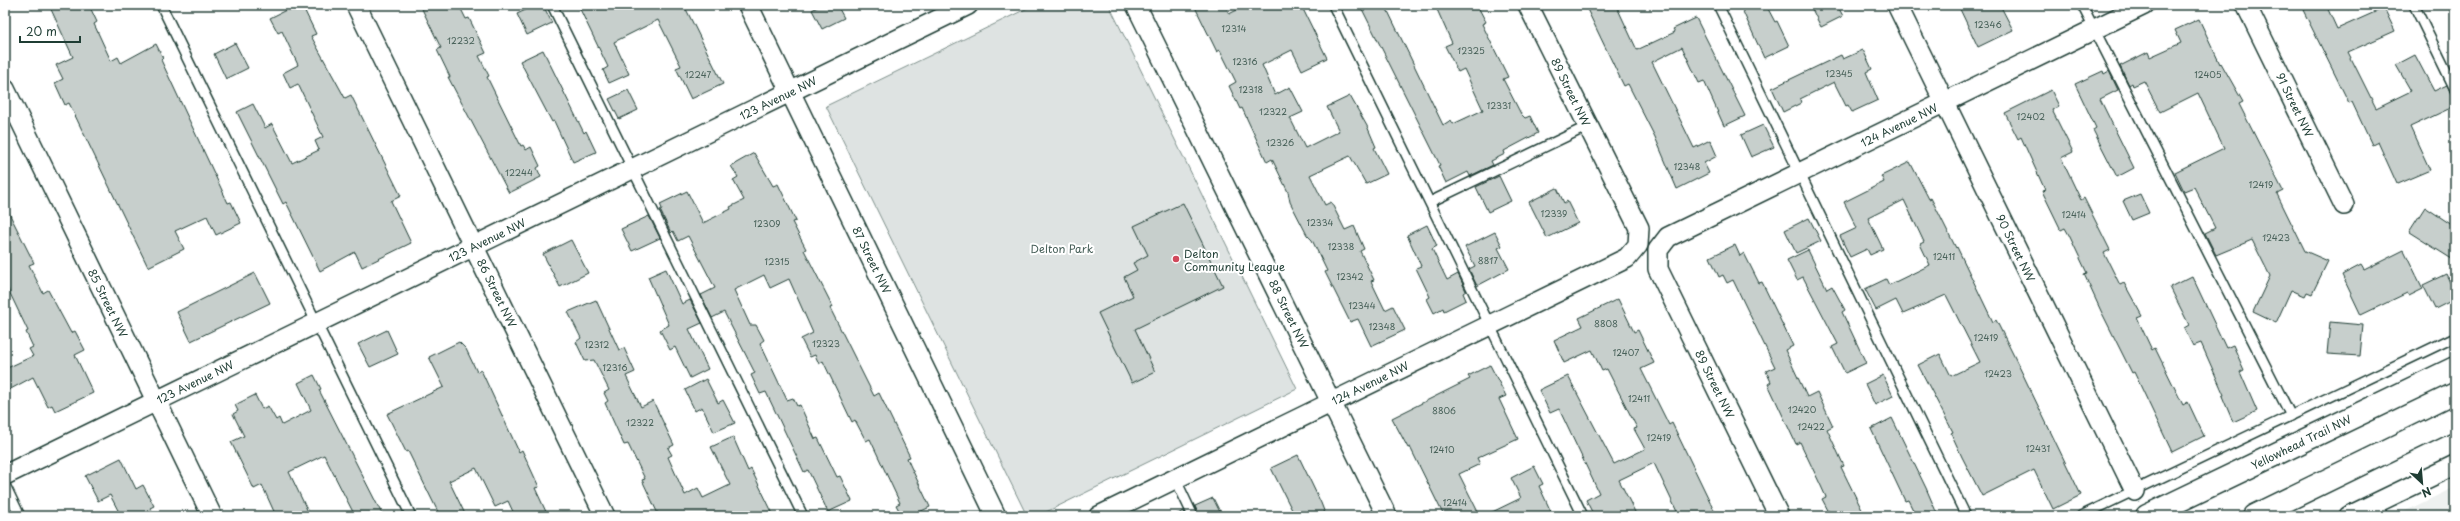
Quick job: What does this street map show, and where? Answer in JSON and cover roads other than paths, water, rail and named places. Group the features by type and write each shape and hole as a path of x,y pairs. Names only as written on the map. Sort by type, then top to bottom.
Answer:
{"highway":[{"name":"Yellowhead Trail NW","path":"2147,516 2455,368"},
{"path":"2254,516 2455,418"}],"street":[{"name":"86 Street NW","path":"356,5 605,516"},
{"name":"87 Street NW","path":"748,5 996,516"},
{"name":"88 Street NW","path":"1136,5 1387,516"},
{"name":"89 Street NW","path":"1528,5 1638,228 1638,245"},
{"name":"90 Street NW","path":"1897,5 2135,491"},
{"name":"124 Avenue NW","path":"1658,250 1668,237 2144,5"},
{"name":"91 Street NW","path":"2246,5 2344,205"},
{"name":"123 Avenue NW","path":"5,475 790,92 956,8"},
{"name":"85 Street NW","path":"5,89 212,516"},
{"name":"124 Avenue NW","path":"1099,516 1627,258 1638,245"},
{"name":"89 Street NW","path":"1658,250 1658,269 1779,516"},
{"path":"2349,516 2380,509 2455,465"}],"lane":[{"path":"161,5 411,516"},
{"path":"552,5 803,516"},
{"path":"1333,5 1584,516"},
{"path":"1718,5 1966,516"},
{"path":"2082,5 2291,416"},
{"path":"2414,5 2455,89"},
{"path":"1430,202 1588,126"},
{"path":"2081,516 2455,338"},
{"path":"1175,478 1194,516"},
{"path":"5,485 20,516"}],"place":[{"name":"Delton Community League","path":"1176,259"}],"park label":[{"name":"Delton Park","path":"1062,248"}]}
